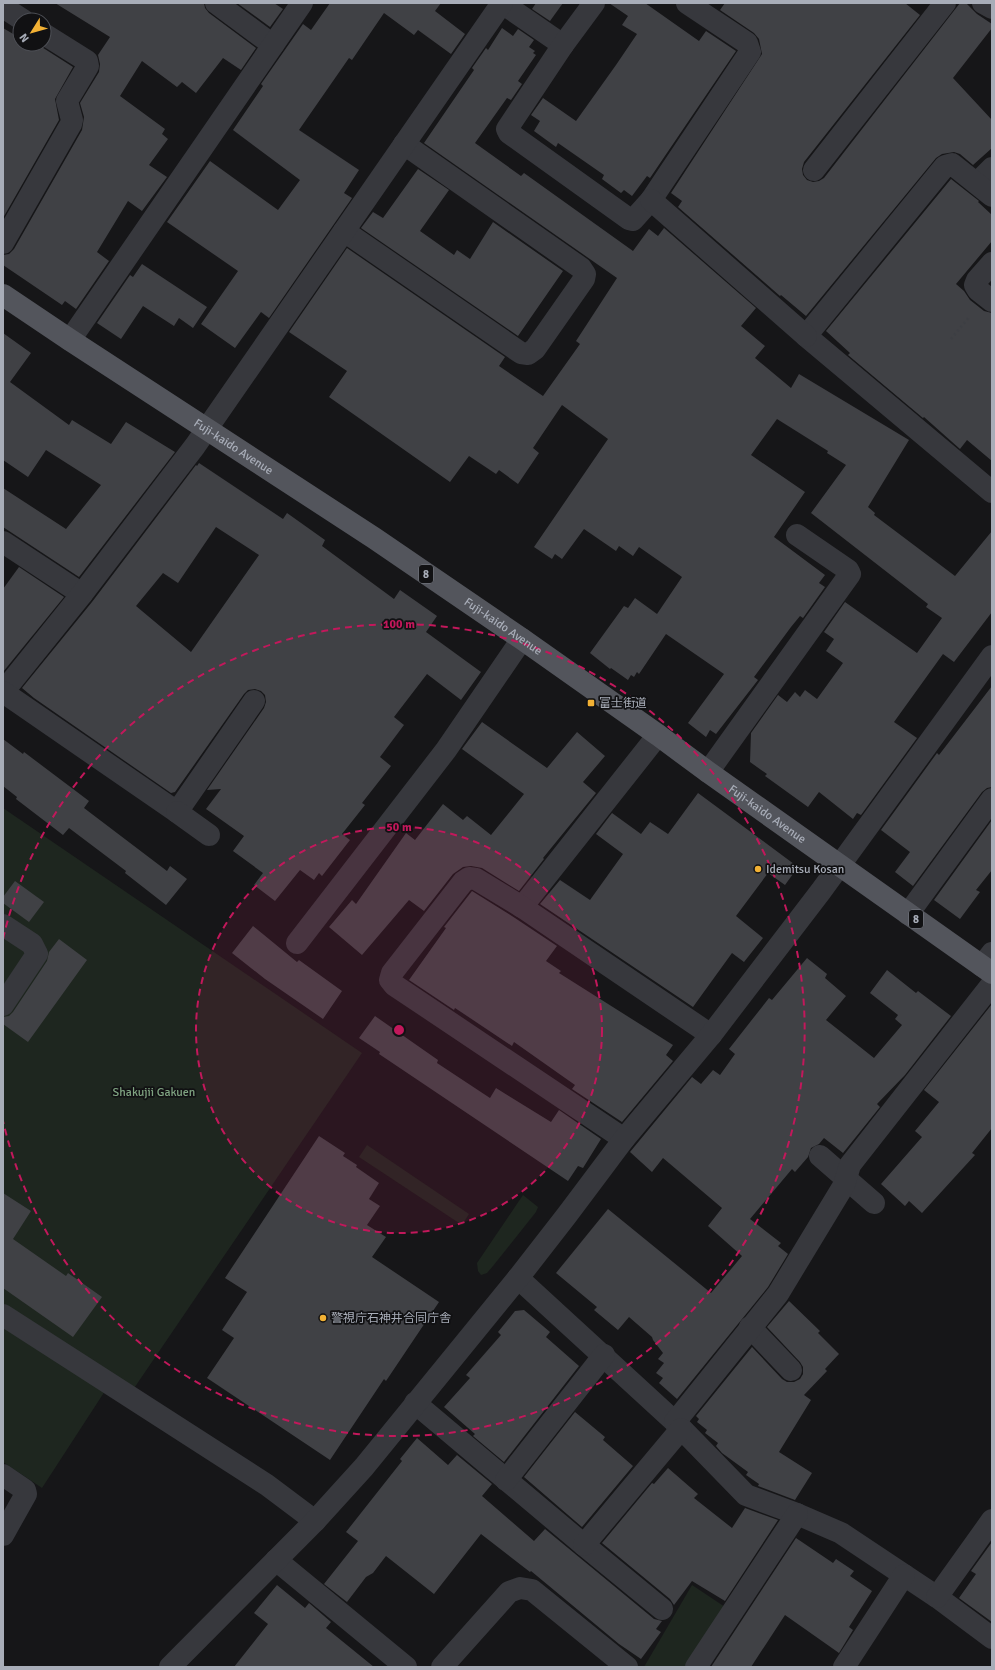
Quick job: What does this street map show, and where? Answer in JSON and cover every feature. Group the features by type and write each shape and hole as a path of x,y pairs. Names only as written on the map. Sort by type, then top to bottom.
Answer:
{"main road":[{"name":"Fuji-kaido Avenue","path":"3,295 374,538 522,639 908,914 990,969"}],"street":[{"path":"216,3 273,45"},
{"path":"70,340 302,3"},
{"path":"209,835 3,692 82,594 207,430 502,3 563,44"},
{"path":"594,3 563,44 507,129 509,133 629,219 633,220 651,200 750,52 747,43 687,3"},
{"path":"814,170 945,3"},
{"path":"983,3 992,8"},
{"path":"3,7 12,13"},
{"path":"3,243 71,124 72,120 68,101 88,66 87,61 52,39"},
{"path":"344,231 521,353 528,354 535,349 584,279 585,274 581,268 404,144"},
{"path":"806,336 945,166 952,164 984,189 992,168"},
{"path":"651,200 806,336 992,492"},
{"path":"989,298 975,285 977,280 992,263"},
{"path":"708,772 850,574 848,570 797,535"},
{"path":"3,542 82,594"},
{"path":"298,943 446,750 522,639"},
{"path":"176,1665 315,1521 364,1467 518,1278 624,1140 711,1035 840,866 992,656"},
{"path":"177,812 254,701"},
{"path":"522,907 658,735"},
{"path":"908,914 992,799"},
{"path":"624,1140 394,985 390,980 392,973 462,882 468,878 476,880 522,907 711,1035"},
{"path":"3,925 32,944 37,954 3,1005"},
{"path":"584,1545 678,1425 750,1327 778,1294 844,1185 850,1165 990,969"},
{"path":"820,1156 874,1203"},
{"path":"518,1278 604,1355 678,1425 746,1495 797,1514 841,1533 937,1597 992,1638"},
{"path":"3,1315 267,1485 315,1521"},
{"path":"750,1327 791,1370"},
{"path":"506,1480 604,1355"},
{"path":"415,1403 662,1609"},
{"path":"3,1475 25,1490 26,1494 3,1536"},
{"path":"696,1667 797,1514"},
{"path":"937,1597 992,1520"},
{"path":"276,1560 406,1667"},
{"path":"844,1667 904,1575"},
{"path":"442,1667 509,1592 520,1588 532,1590 627,1667"}],"path":[{"path":"951,339 989,298"}],"green space":[{"name":"Shakujii Gakuen","path":"3,808 362,1053 124,1403 105,1391 42,1488 3,1462"},
{"path":"367,1145 469,1214 462,1225 359,1157"},
{"path":"523,1195 538,1207 536,1212 487,1273 481,1275 478,1271 477,1263"},
{"path":"692,1585 725,1607 685,1667 644,1667"}],"building":[{"path":"55,3 204,3 205,8 209,13 256,48 241,70 223,58 196,93 182,82 177,87 142,61 120,96 165,129 162,134 168,139 149,165 167,177 142,211 128,201 97,252 109,261 76,309 65,301 62,305 3,265 3,255 9,254 14,249 82,130 84,117 80,103 99,72 100,64 98,55 110,37"},
{"path":"237,3 274,3 283,9 270,27"},
{"path":"330,3 441,3 435,11 465,34 451,54 418,30 414,35 384,13 352,60 349,58 299,130 359,170 344,193 352,198 269,318 261,312 235,348 201,324 238,271 167,222 210,161 278,210 300,180 233,130 263,86 261,84 303,24 311,30"},
{"path":"536,3 563,3 550,21 532,9"},
{"path":"609,3 645,3 699,41 706,31 736,51 650,178 647,176 632,196 624,190 621,193 602,179 604,175 558,143 556,147 534,131 540,121 531,115 543,98 576,121 616,65 637,34 622,25 628,16"},
{"path":"725,3 905,3 920,15 804,162 802,169 803,175 807,180 813,182 824,178 960,3 966,3 977,14 992,24 992,28 953,78 992,120 992,148 973,165 960,154 954,152 942,154 936,158 806,316 781,295 780,296 678,207 682,201 671,193 762,54 759,39 754,33 720,10"},
{"path":"3,28 12,33 12,52 50,52 73,67 55,99 59,120 3,218"},
{"path":"502,28 513,36 518,29 534,40 529,47 535,51 533,53 536,55 518,81 522,84 511,100 507,98 475,143 521,176 524,173 633,251 649,229 658,236 664,228 756,308 741,326 765,346 755,358 791,388 799,374 909,440 868,507 875,513 874,515 955,576 992,531 992,612 954,662 943,654 894,722 917,738 861,815 857,813 853,819 819,792 808,807 765,776 767,774 750,762 751,733 778,695 787,702 795,692 800,697 805,690 817,699 843,663 826,651 834,639 824,632 845,602 917,653 942,618 926,607 928,604 811,513 846,465 827,453 828,451 777,419 751,455 805,492 774,537 825,575 819,583 825,587 803,618 800,616 791,627 754,677 758,680 716,734 710,730 706,737 688,723 724,674 666,634 639,674 637,672 634,677 631,675 628,680 611,668 610,669 590,653 624,606 628,608 635,598 657,614 682,577 639,547 633,556 619,546 616,551 584,529 562,559 555,554 552,559 534,547 608,439 562,405 533,448 539,453 518,484 499,470 496,474 469,456 450,482 329,397 347,371 289,332 347,248 505,357 499,366 543,396 580,344 576,341 617,278 424,143 474,70 472,68 486,48 488,50"},
{"path":"418,169 449,190 420,231 454,255 457,250 470,259 493,222 563,271 518,336 361,228 373,212 383,218"},
{"path":"951,179 979,201 978,202 992,215 992,241 956,284 964,291 970,300 984,311 992,313 992,461 967,440 960,449 924,417 923,418 848,355 850,353 826,331"},
{"path":"142,264 207,307 193,328 179,318 174,326 143,306 121,339 97,323 130,275 133,277"},
{"path":"3,333 31,353 10,382 69,425 72,420 111,444 126,422 175,452 79,577 3,527 3,488 66,529 101,485 46,450 28,477 3,460"},
{"path":"199,463 283,519 287,513 325,540 322,546 394,599 400,590 437,616 426,632 481,672 461,700 427,674 394,717 404,725 380,757 391,766 362,803 365,805 342,834 350,840 322,876 319,873 314,880 300,870 275,901 254,885 263,873 233,851 244,836 206,809 221,789 207,790 264,708 266,702 265,695 261,691 255,689 248,690 244,694 175,792 171,793 34,698 22,688 92,602 196,465 197,466","holes":["216,527 259,555 191,652 136,606 163,573 178,583"]},
{"path":"19,567 64,597 3,672 3,589"},
{"path":"992,686 992,787 987,788 982,792 913,886 895,872 910,852 881,830 937,753 939,755"},
{"path":"482,722 547,768 577,732 605,756 583,782 596,793 543,858 544,859 519,891 482,868 471,866 463,867 453,874 424,911 409,900 362,955 329,927 352,900 356,904 406,833 415,840 443,804 463,820 467,816 491,835 524,794 462,749"},
{"path":"3,739 23,754 24,752 89,801 84,808 167,871 170,866 187,879 166,905 125,873 126,871 69,828 63,835 16,799 17,797 3,786"},
{"path":"698,793 798,867 785,885 768,873 736,916 763,938 744,962 732,953 693,1007 540,904 560,880 590,900 623,854 596,834 612,813 641,834 650,822 668,834"},
{"path":"992,820 992,870 976,890 980,892 960,919 934,900"},
{"path":"15,881 44,902 29,922 3,903 3,897"},
{"path":"472,891 557,946 546,961 561,971 559,973 673,1045 666,1055 673,1061 622,1122 572,1089 575,1085 514,1042 512,1046 455,1008 454,1010 409,980 446,928 444,927"},
{"path":"253,926 297,962 299,960 342,991 323,1019 265,979 232,953"},
{"path":"59,939 87,960 28,1042 3,1024 3,1017 9,1016 13,1012 47,961 49,952"},
{"path":"807,958 827,974 825,978 846,996 826,1020 874,1058 902,1025 895,1019 898,1015 870,993 887,970 916,993 918,991 951,1016 905,1075 877,1104 880,1107 843,1153 824,1138 819,1144 811,1148 808,1157 795,1172 792,1169 750,1219 781,1243 778,1246 788,1254 768,1287 677,1399 659,1383 663,1378 656,1373 664,1363 658,1359 663,1353 652,1337 629,1317 618,1330 594,1310 597,1307 556,1273 608,1209 711,1293 742,1256 708,1226 722,1208 663,1158 652,1172 630,1152 692,1077 701,1084 713,1070 720,1075 735,1054 729,1049 769,998 772,1000"},
{"path":"992,1004 992,1128 972,1153 975,1155 922,1213 909,1201 905,1206 881,1184 922,1137 915,1131 939,1102 924,1090"},
{"path":"375,1016 438,1060 437,1063 490,1098 496,1088 551,1122 559,1110 601,1139 583,1168 578,1166 568,1181 379,1054 380,1052 359,1038"},
{"path":"319,1136 345,1153 343,1156 357,1165 356,1167 379,1183 369,1199 380,1206 367,1225 386,1237 372,1257 439,1302 386,1381 384,1379 330,1460 207,1378 234,1338 222,1330 247,1292 225,1278"},
{"path":"3,1193 31,1211 13,1239 66,1276 68,1273 102,1297 73,1337 3,1288"},
{"path":"789,1301 820,1331 818,1333 839,1354 825,1369 827,1371 804,1395 811,1400 779,1452 812,1473 795,1500 758,1486 759,1484 746,1475 748,1472 722,1453 716,1446 718,1443 705,1433 707,1430 697,1422 699,1419 696,1416 752,1347 782,1379 787,1382 794,1382 800,1379 803,1374 803,1367 800,1362 767,1327"},
{"path":"524,1310 550,1332 546,1337 579,1366 504,1462 473,1436 475,1434 444,1407 470,1378 466,1375 501,1335 498,1332 515,1311"},
{"path":"575,1412 605,1437 603,1440 633,1466 582,1527 524,1477"},
{"path":"417,1438 448,1465 457,1455 492,1484 482,1496 534,1541 545,1529 654,1619 662,1621 656,1629 661,1632 641,1659 619,1644 531,1571 530,1572 481,1534 434,1594 386,1556 373,1573 366,1577 347,1602 324,1584 358,1541 346,1532 402,1461 400,1459"},
{"path":"668,1468 698,1494 694,1498 732,1528 745,1508 778,1520 725,1601 692,1581 674,1605 670,1599 602,1543 652,1483 654,1484"},
{"path":"796,1538 833,1563 836,1559 854,1571 850,1576 872,1591 849,1627 853,1630 839,1653 785,1615 751,1667 711,1667"},
{"path":"992,1542 992,1622 959,1598 976,1574 971,1571"},
{"path":"277,1585 305,1608 309,1603 331,1622 326,1628 374,1667 234,1667 268,1624 254,1613"}],"place":[{"name":"富士街道","path":"591,703"},
{"name":"Idemitsu Kosan","path":"758,869"},
{"name":"警視庁石神井合同庁舎","path":"323,1318"}]}
